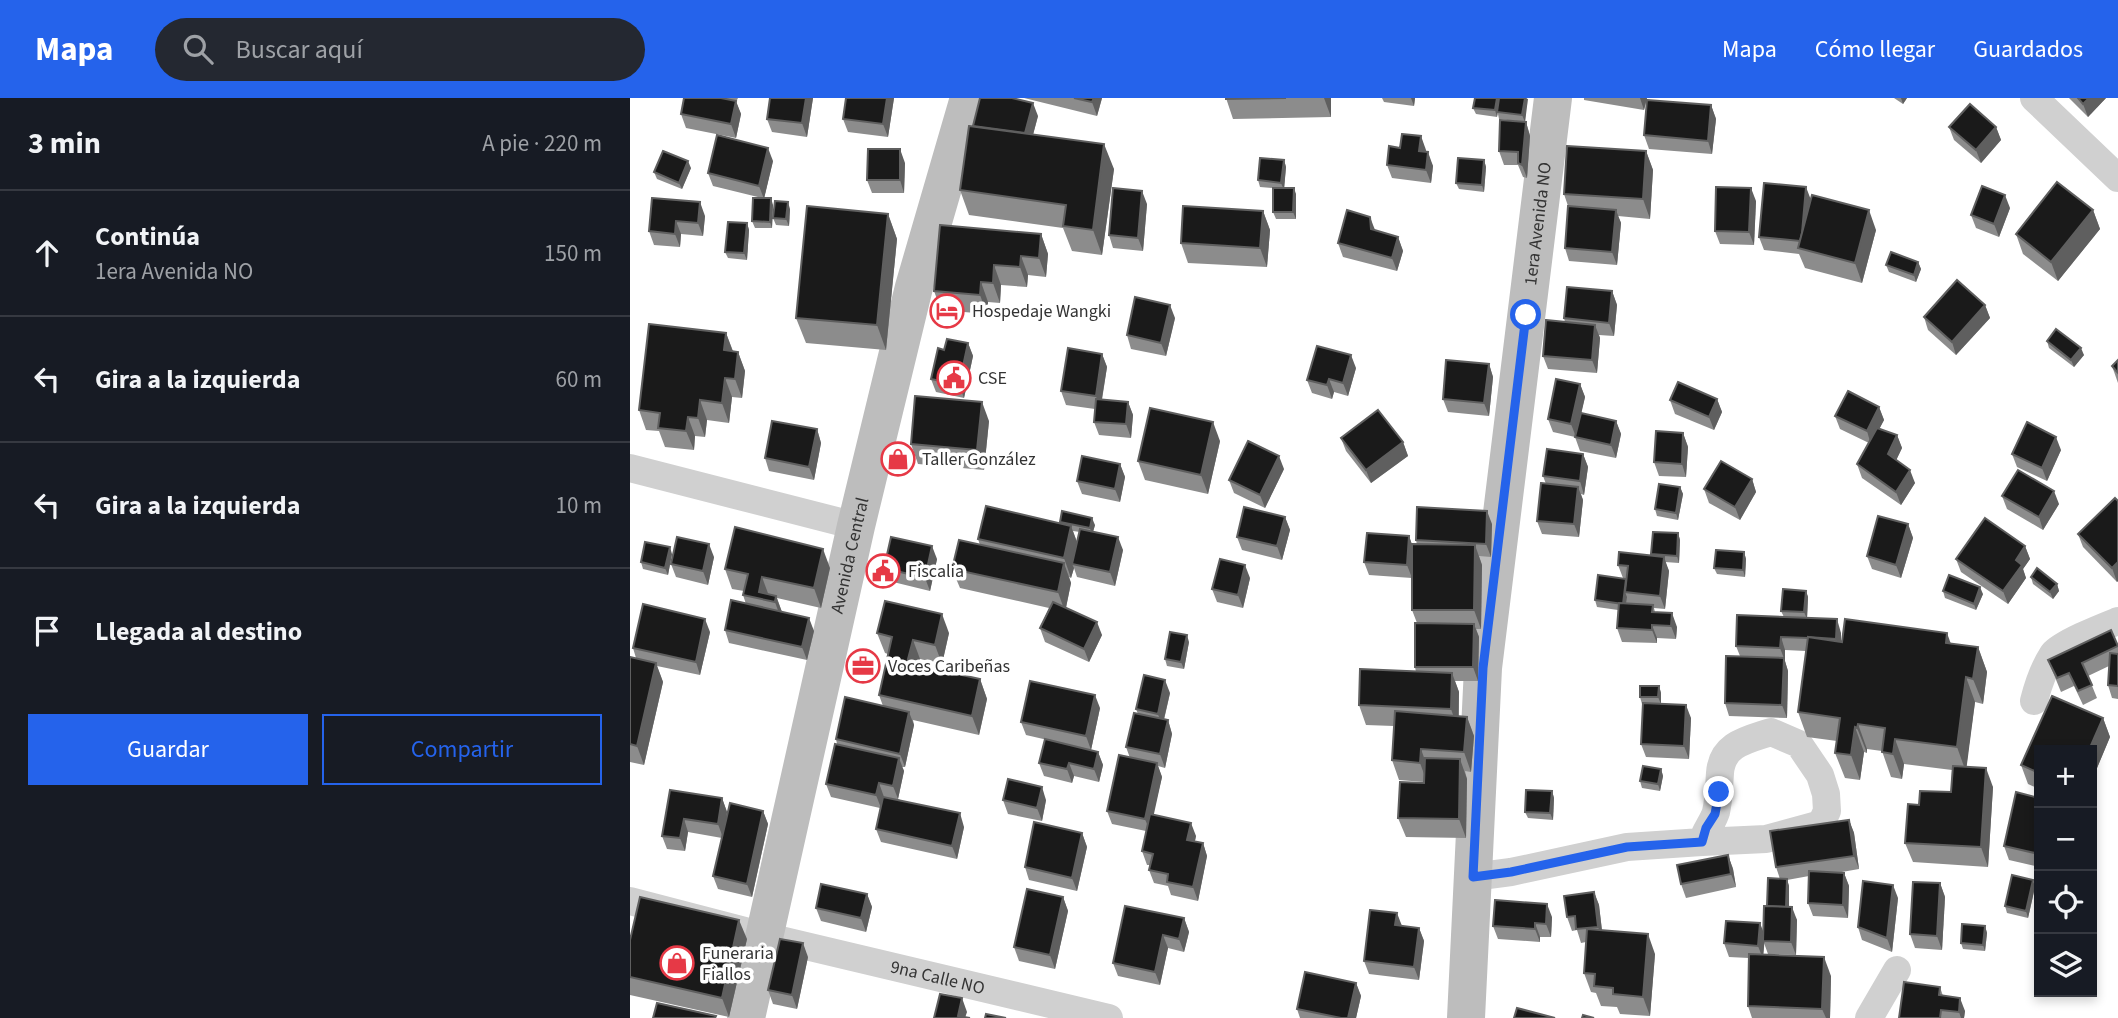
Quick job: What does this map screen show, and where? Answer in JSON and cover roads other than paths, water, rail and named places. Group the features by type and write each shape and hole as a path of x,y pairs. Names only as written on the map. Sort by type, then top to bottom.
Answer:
{"street":[{"name":"Avenida Central","path":"746,1018 856,526 914,287 969,98"},
{"name":"1era Avenida NO","path":"1466,1018 1483,668 1553,98"},
{"path":"2034,98 2118,178"},
{"path":"630,468 856,526"},
{"path":"2034,701 2039,684 2055,652 2094,630 2118,621"},
{"path":"1473,877 1511,872 1627,847 1766,839 1821,824 1827,811 1826,794 1820,775 1799,744 1771,732 1742,741 1724,756 1715,814 1706,828 1702,842"},
{"name":"9na Calle NO","path":"630,901 764,936 1109,1018"},
{"path":"1869,1018 1897,970"}],"place":[{"name":"Hospedaje Wangki","path":"947,311"},
{"name":"CSE","path":"954,378"},
{"name":"Taller González","path":"898,459"},
{"name":"Fiscalia","path":"883,571"},
{"name":"Voces Caribeñas","path":"863,666"},
{"name":"Funeraria Fiallos","path":"677,963"}]}
